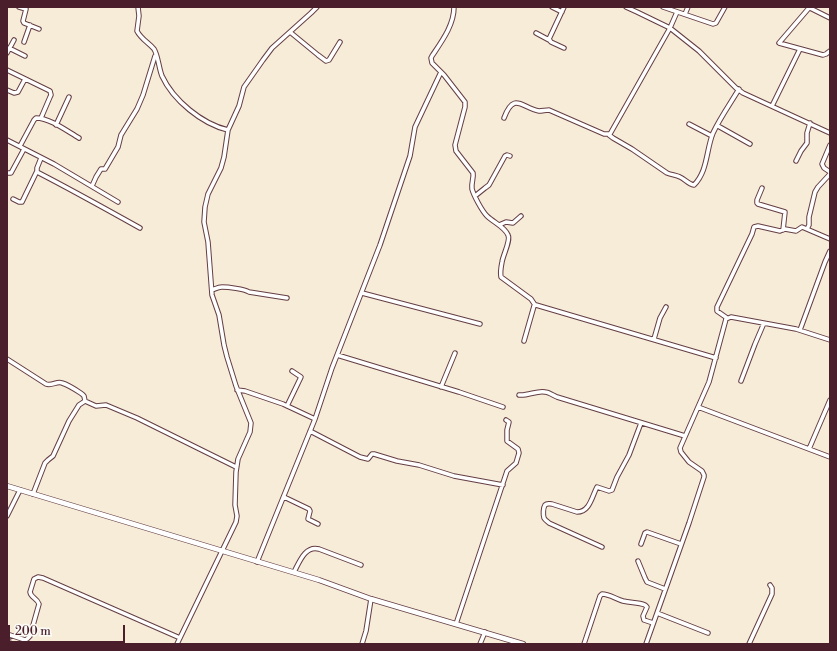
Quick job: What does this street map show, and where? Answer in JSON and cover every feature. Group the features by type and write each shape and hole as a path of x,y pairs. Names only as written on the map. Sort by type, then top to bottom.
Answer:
{"street":[{"path":"19,7 26,9 23,22 40,29"},
{"path":"138,7 137,31 154,50 163,79 176,97 191,111 204,120 228,130"},
{"path":"177,644 235,526 237,519 235,506 236,467 251,427 250,419 237,390 224,345 219,315 213,299 208,242 204,222 205,207 208,194 221,168 228,130 239,106 244,87 267,53 312,13 316,7"},
{"path":"454,7 454,14 446,35 431,58 432,62 465,102 455,148 460,158 473,173 474,177 472,186 475,196 485,214 499,225 509,236 509,241 501,264 501,277 531,298 535,305 716,358"},
{"path":"552,7 562,12"},
{"path":"550,40 564,7"},
{"path":"626,7 670,28 699,51 743,93 830,133"},
{"path":"663,7 715,24 724,7"},
{"path":"685,14 688,7"},
{"path":"830,18 808,8 779,43 823,55 830,51"},
{"path":"609,135 670,28 677,12"},
{"path":"24,42 30,25"},
{"path":"290,32 326,61 329,60 340,42"},
{"path":"536,33 564,48"},
{"path":"7,53 14,40"},
{"path":"10,48 25,56"},
{"path":"772,106 800,49"},
{"path":"92,186 101,169 104,170 118,147 121,135 141,101 156,55"},
{"path":"7,70 50,91 50,97 41,118"},
{"path":"257,562 310,431 337,355 380,245 410,156 415,128 441,72"},
{"path":"7,90 14,93 18,92 25,79"},
{"path":"504,118 510,107 519,103 539,111 549,110 609,135 670,175 675,175 682,178 692,185 695,184 703,173 712,136 739,90"},
{"path":"56,125 69,97"},
{"path":"20,146 35,119 38,118 56,125 79,138"},
{"path":"796,161 807,143 807,133 810,123"},
{"path":"689,124 712,136"},
{"path":"718,126 750,144"},
{"path":"7,140 92,186 118,202"},
{"path":"807,230 815,192 830,173 822,164 830,145"},
{"path":"7,173 11,173 24,149"},
{"path":"475,196 489,185 505,156 510,156"},
{"path":"13,199 22,202 37,171 41,158"},
{"path":"37,171 83,195 140,228"},
{"path":"762,188 757,203 785,212 783,230"},
{"path":"499,225 506,222 513,223 521,216"},
{"path":"830,239 802,227 796,231 785,229 780,231 758,226 754,227 717,309 717,311 727,318 731,317 800,330 830,340"},
{"path":"800,330 830,251"},
{"path":"212,290 224,287 288,298"},
{"path":"362,293 480,324"},
{"path":"524,341 535,305"},
{"path":"654,339 660,318 666,307"},
{"path":"646,644 704,474 681,452 681,447 709,382 727,318"},
{"path":"741,381 764,323"},
{"path":"441,387 455,353"},
{"path":"337,355 503,407"},
{"path":"7,359 48,385 60,382 82,394 85,401 96,406 106,405 137,418 236,467"},
{"path":"288,406 301,378 292,371"},
{"path":"237,390 245,391 288,406 315,418"},
{"path":"519,395 547,392 557,397 685,436"},
{"path":"809,449 830,400"},
{"path":"33,494 45,463 53,456 67,423 79,405 85,401"},
{"path":"698,407 830,457"},
{"path":"456,624 507,471 516,463 519,453 518,449 507,441 509,422 506,420"},
{"path":"602,547 549,523 544,518 543,514 545,506 546,504 552,504 581,512 586,508 594,496 597,487 609,491 612,490 629,455 641,423"},
{"path":"310,431 363,458 368,459 372,454 374,454 454,476 503,486"},
{"path":"7,486 294,572 371,599 485,632 520,644"},
{"path":"7,516 20,490"},
{"path":"284,496 309,509 308,519 318,524"},
{"path":"641,544 645,533 648,532 681,544"},
{"path":"294,572 305,552 314,547 361,565"},
{"path":"638,561 647,582 665,589"},
{"path":"9,644 7,634 25,640 30,636 39,607 39,602 30,595 30,592 34,579 38,577 180,638"},
{"path":"749,644 772,594 772,588 770,585"},
{"path":"584,644 600,596 602,594 645,605 647,607 643,616 644,620 653,623"},
{"path":"362,644 366,631 371,599"},
{"path":"657,613 708,633"},
{"path":"480,644 485,632"}]}
